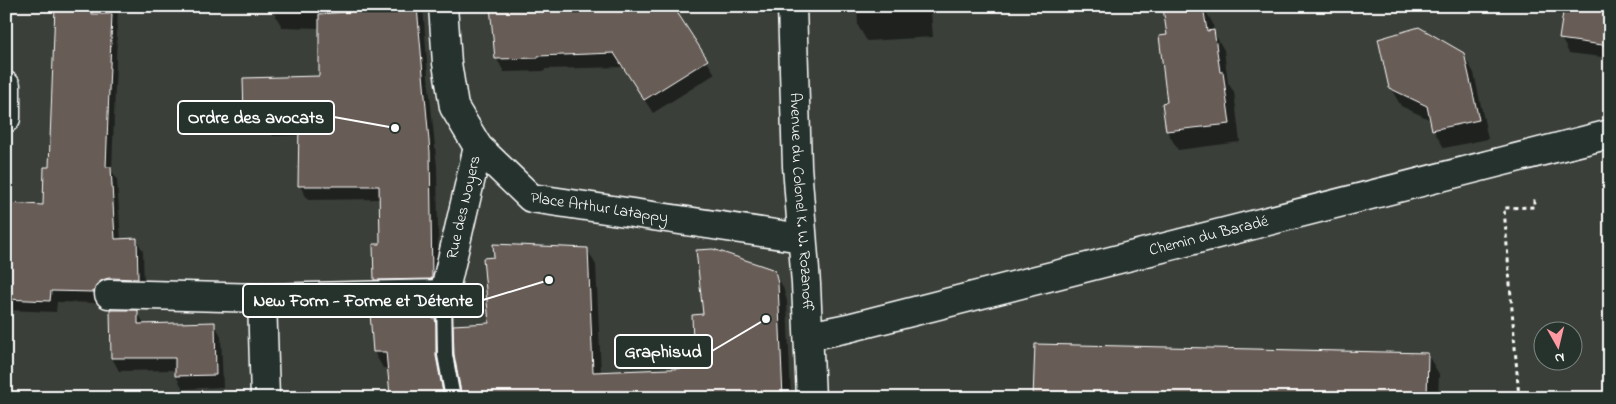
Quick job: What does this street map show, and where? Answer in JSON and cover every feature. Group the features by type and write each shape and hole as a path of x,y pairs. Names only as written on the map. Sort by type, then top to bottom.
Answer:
{"street":[{"name":"Place Arthur Latappy","path":"443,6 447,63 454,107 478,147 531,198 802,238"},
{"name":"Avenue du Colonel K. W. Rozanoff","path":"792,6 797,166 809,336 811,398"},
{"path":"6,86 6,118"},
{"name":"Chemin du Baradé","path":"809,336 848,328 1610,134"},
{"name":"Rue des Noyers","path":"444,294 478,147"},
{"path":"109,294 262,298 444,294"},
{"path":"262,298 265,398"}],"lane":[{"path":"444,294 445,355 454,398"}],"path":[{"path":"1519,398 1504,208 1534,207 1534,198"}],"building":[{"path":"55,6 93,6 92,14 112,14 106,167 111,167 115,239 137,238 138,279 109,278 102,280 96,285 94,292 51,291 50,301 6,299 6,203 43,205 44,167 49,167"},
{"path":"490,6 673,6 708,60 644,100 614,53 495,59"},
{"path":"1203,6 1207,31 1214,30 1220,72 1223,72 1230,124 1166,131 1162,103 1167,102 1159,36 1167,35 1163,8"},
{"path":"1564,6 1610,6 1610,46 1559,39"},
{"path":"417,7 430,152 432,279 374,280 373,244 380,244 379,186 298,186 299,122 263,122 263,115 244,115 243,78 319,76 319,14"},
{"path":"1419,27 1464,53 1479,120 1432,130 1427,106 1389,88 1378,39"},
{"path":"493,244 588,248 593,372 694,368 692,315 703,314 696,250 713,249 775,270 778,284 783,398 462,398 454,354 453,325 489,323 483,258 494,257"},
{"path":"110,310 138,310 138,324 215,322 216,375 175,376 175,358 111,358"},
{"path":"432,310 432,318 435,318 436,326 436,356 444,398 406,398 406,394 390,395 386,352 373,352 370,313 374,311"},
{"path":"1035,344 1428,353 1427,398 1033,398"}],"place":[{"name":"Ordre des avocats","path":"395,128"},
{"name":"New Form - Forme et Détente","path":"549,280"},
{"name":"Graphisud","path":"766,319"}]}
